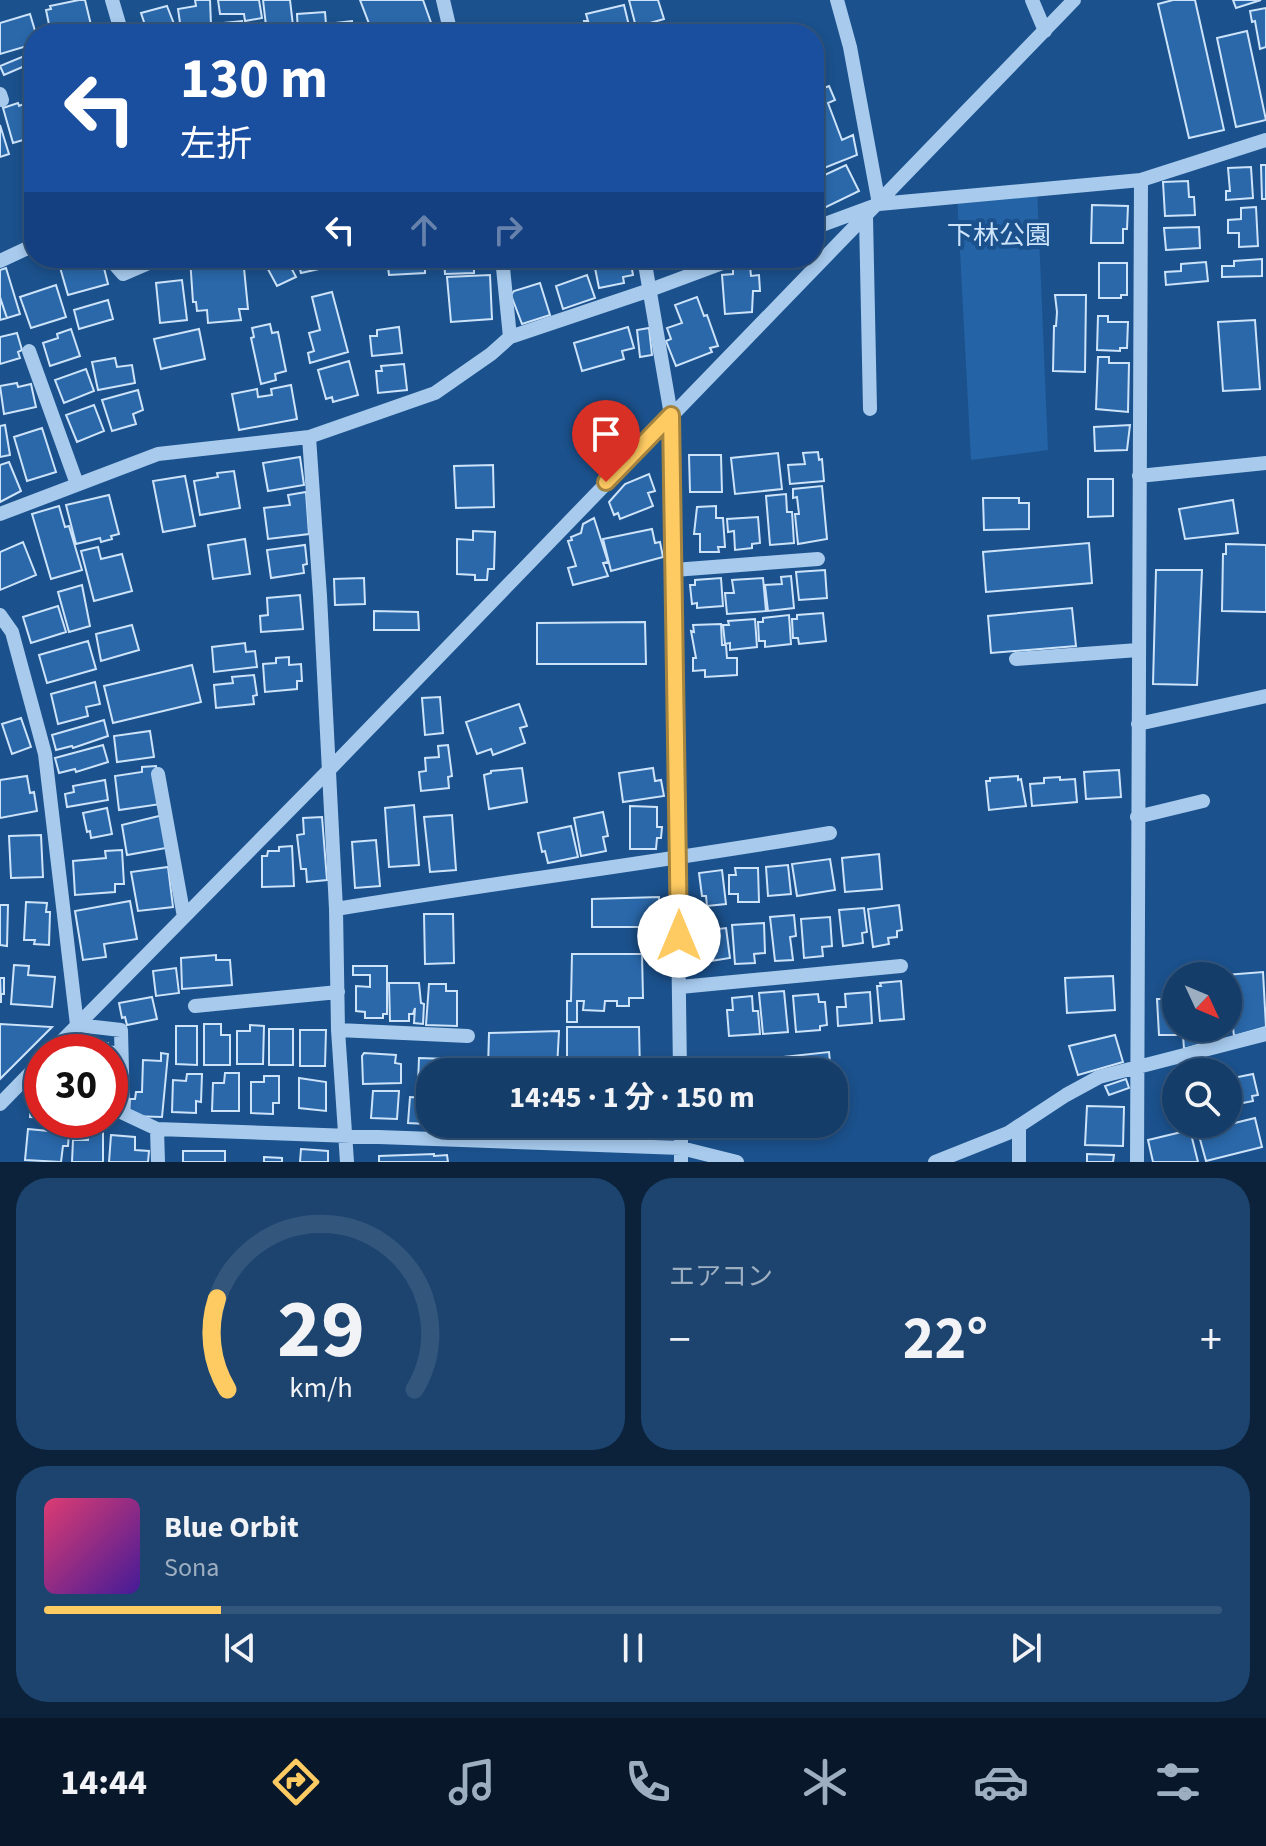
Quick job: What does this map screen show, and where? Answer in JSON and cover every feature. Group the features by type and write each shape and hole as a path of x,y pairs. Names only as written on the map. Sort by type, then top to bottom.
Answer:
{"street":[{"path":"112,0 119,24"},
{"path":"443,0 449,24"},
{"path":"837,0 850,47 879,204"},
{"path":"1032,0 1045,31"},
{"path":"824,260 1074,0"},
{"path":"824,224 879,204 1141,180 1266,140"},
{"path":"1137,1162 1141,180"},
{"path":"866,217 870,409"},
{"path":"0,261 24,250"},
{"path":"118,268 123,274 137,268"},
{"path":"503,268 510,337"},
{"path":"646,268 671,415 680,1058"},
{"path":"0,514 158,454 309,437 435,393 510,337 709,268"},
{"path":"68,1034 816,268"},
{"path":"29,351 77,484"},
{"path":"309,437 320,596 336,909 338,1030 347,1162"},
{"path":"1139,476 1266,463"},
{"path":"674,570 818,559"},
{"path":"0,615 12,632 45,754 77,1025"},
{"path":"1016,659 1138,650"},
{"path":"1138,724 1266,696"},
{"path":"158,774 184,917"},
{"path":"1137,817 1203,801"},
{"path":"336,909 553,874 679,859 830,833"},
{"path":"680,987 901,966"},
{"path":"195,1006 338,992"},
{"path":"77,1025 121,1030 123,1113 157,1129 681,1155 737,1162"},
{"path":"338,1030 468,1036"},
{"path":"935,1162 1008,1133 1099,1077 1266,1034"},
{"path":"0,1104 24,1079"},
{"path":"1019,1126 1019,1162"},
{"path":"157,1129 158,1162"}],"green space":[{"name":"下林公園","path":"1037,187 1048,450 971,460 957,194"}],"building":[{"path":"85,0 91,24 49,24 46,10 51,9 50,6"},
{"path":"195,0 210,0 211,24 180,24 178,9 196,6"},
{"path":"218,0 259,0 262,18 245,21 244,14 220,14"},
{"path":"263,0 290,0 293,24 266,24"},
{"path":"360,0 423,0 431,24 369,24"},
{"path":"629,0 658,0 664,19 635,24"},
{"path":"1195,0 1224,130 1189,138 1158,4"},
{"path":"1233,0 1261,0 1236,8"},
{"path":"624,5 629,24 585,24 584,21 588,21 586,14"},
{"path":"167,6 174,24 145,24 141,13"},
{"path":"1266,8 1266,47 1260,49 1250,11"},
{"path":"325,12 326,24 298,24 297,14"},
{"path":"30,14 33,24 24,24 24,47 0,54 0,23"},
{"path":"242,21 242,24 214,24"},
{"path":"1247,31 1266,120 1236,127 1217,38"},
{"path":"24,56 24,66 4,75 0,66"},
{"path":"829,86 835,100 828,103 842,140 853,135 857,155 824,168 824,88"},
{"path":"18,103 19,106 24,104 24,143 23,140 13,143 3,108"},
{"path":"0,125 9,154 0,157"},
{"path":"846,165 859,191 824,208 824,175"},
{"path":"1261,165 1266,165 1266,199 1262,199"},
{"path":"1251,167 1253,198 1226,200 1226,191 1230,191 1228,168"},
{"path":"1188,181 1189,197 1194,197 1195,215 1165,216 1163,182"},
{"path":"1092,205 1128,206 1123,243 1091,243"},
{"path":"1256,207 1258,246 1239,247 1239,233 1228,233 1228,220 1241,219 1241,208"},
{"path":"1199,227 1200,248 1166,250 1164,228"},
{"path":"1262,259 1262,276 1222,277 1222,266 1234,266 1234,261"},
{"path":"1206,262 1208,281 1166,285 1165,272 1181,271 1181,264"},
{"path":"1099,263 1127,263 1127,295 1099,298"},
{"path":"6,268 20,314 7,318 0,297 0,270"},
{"path":"60,268 104,268 108,284 68,295"},
{"path":"191,268 244,268 248,309 239,309 241,320 208,323 207,310 197,311 196,302 193,302"},
{"path":"267,268 291,268 296,277 277,286"},
{"path":"300,268 324,268 301,273"},
{"path":"388,268 425,268 425,273 389,275"},
{"path":"445,268 474,268 474,273 445,274"},
{"path":"595,268 632,268 633,275 623,277 624,283 599,288"},
{"path":"733,268 750,268 751,276 759,275 760,291 753,291 752,312 725,314 722,275 733,274"},
{"path":"490,275 492,319 451,322 447,277"},
{"path":"587,275 595,298 563,309 556,286"},
{"path":"182,280 187,320 160,323 156,283"},
{"path":"540,283 550,315 522,324 511,295 514,291"},
{"path":"56,285 66,317 31,328 20,297"},
{"path":"332,292 348,352 310,363 308,353 314,351 309,333 320,330 312,297"},
{"path":"1055,295 1086,295 1085,372 1053,371 1057,312"},
{"path":"697,297 718,346 710,348 712,352 676,366 666,341 671,339 667,328 682,323 675,305"},
{"path":"0,298 7,318 0,320"},
{"path":"108,300 113,319 79,329 74,310"},
{"path":"1098,316 1108,316 1108,322 1128,322 1127,348 1120,348 1120,351 1097,350"},
{"path":"1255,320 1260,389 1223,391 1218,322"},
{"path":"270,324 272,333 278,332 286,371 275,374 276,380 261,384 251,338 254,337 252,328"},
{"path":"399,327 402,353 372,356 370,336 377,336 377,330"},
{"path":"628,327 634,348 622,351 624,359 582,371 574,343"},
{"path":"649,328 652,355 640,357 637,330"},
{"path":"71,329 80,356 50,366 43,343"},
{"path":"199,329 205,359 161,369 154,339"},
{"path":"17,333 22,350 18,352 20,358 0,364 0,337"},
{"path":"1098,357 1109,357 1109,363 1129,363 1128,412 1096,409"},
{"path":"115,358 117,367 132,365 135,383 98,390 92,362"},
{"path":"349,361 358,395 333,402 332,397 326,399 318,370"},
{"path":"404,364 407,390 378,393 376,371 382,371 381,366"},
{"path":"86,369 94,391 64,403 55,380"},
{"path":"17,383 18,387 31,384 36,407 4,414 0,386"},
{"path":"291,385 297,419 239,430 232,394 257,389 258,397 272,395 271,389"},
{"path":"138,390 143,410 133,414 136,424 112,431 102,400"},
{"path":"94,405 104,431 77,442 66,415"},
{"path":"5,425 10,455 0,457 0,426"},
{"path":"1130,425 1127,450 1095,451 1094,427"},
{"path":"42,428 56,472 27,481 14,437"},
{"path":"818,452 819,460 822,459 824,481 790,484 788,465 805,464 803,453"},
{"path":"778,453 782,489 735,494 731,458"},
{"path":"689,455 721,455 722,492 690,492"},
{"path":"300,457 304,485 268,491 263,463"},
{"path":"9,462 21,491 0,502 0,465"},
{"path":"493,465 494,507 456,508 454,466"},
{"path":"234,471 240,508 200,515 194,481"},
{"path":"649,474 655,491 648,493 653,506 620,519 618,513 614,515 609,502 625,484"},
{"path":"185,476 195,526 163,532 153,481"},
{"path":"1088,479 1113,479 1113,516 1088,517"},
{"path":"822,486 827,539 798,544 795,514 799,514 793,489"},
{"path":"306,492 309,534 268,539 264,508 290,505 288,495"},
{"path":"786,494 787,512 792,512 794,543 770,545 766,496"},
{"path":"109,495 119,534 101,542 100,538 76,544 66,505"},
{"path":"983,498 1019,498 1019,503 1029,503 1029,529 984,530"},
{"path":"1233,500 1238,533 1185,539 1179,509"},
{"path":"59,506 65,527 69,526 82,570 51,579 32,514"},
{"path":"716,506 716,518 723,518 725,547 718,547 719,552 700,552 700,534 694,534 697,507"},
{"path":"758,517 760,543 752,544 752,548 735,550 734,531 728,532 727,519"},
{"path":"594,518 608,562 603,563 608,576 573,585 568,568 576,566 568,541 581,533 583,524"},
{"path":"652,529 655,543 660,542 663,557 611,571 603,539"},
{"path":"473,531 495,532 494,569 488,569 487,580 475,580 475,575 457,574 457,539 473,540"},
{"path":"245,539 250,574 213,579 208,545"},
{"path":"23,542 36,575 0,590 0,552"},
{"path":"1089,543 1092,583 986,592 983,552"},
{"path":"1226,544 1266,545 1266,612 1222,611"},
{"path":"305,545 307,564 303,565 304,573 271,578 267,550"},
{"path":"98,547 101,559 122,554 132,591 94,601 81,551"},
{"path":"825,570 827,598 799,600 796,572"},
{"path":"1156,570 1202,570 1197,685 1153,684"},
{"path":"791,576 794,608 768,611 765,585 782,584 781,577"},
{"path":"364,578 365,604 335,605 334,579"},
{"path":"721,578 723,606 697,608 697,603 692,604 690,585 695,585 695,580"},
{"path":"763,578 766,611 727,614 725,593 734,593 732,580"},
{"path":"82,585 90,626 69,632 58,592"},
{"path":"300,595 303,629 261,632 260,616 268,615 267,598"},
{"path":"58,606 66,632 31,643 23,617"},
{"path":"1072,608 1076,646 991,653 988,616"},
{"path":"374,611 418,612 419,630 374,630"},
{"path":"823,613 826,641 799,644 798,638 793,638 792,619 797,619 797,615"},
{"path":"789,615 791,644 765,647 765,641 759,641 758,622 763,622 763,618"},
{"path":"755,619 757,647 730,650 730,643 725,644 723,625 729,625 728,621"},
{"path":"645,622 646,664 537,664 537,623"},
{"path":"721,624 722,645 726,645 727,658 737,658 737,675 705,677 705,670 693,671 693,658 696,658 691,631 694,632 693,625"},
{"path":"132,625 139,650 101,661 96,634"},
{"path":"88,641 96,669 47,683 39,655"},
{"path":"245,643 246,652 255,651 257,667 214,672 212,647"},
{"path":"289,657 289,665 301,664 302,681 297,681 297,689 265,692 263,664 276,663 276,658"},
{"path":"192,665 201,702 113,723 104,686"},
{"path":"254,675 257,695 253,696 254,704 216,708 214,685 233,683 232,677"},
{"path":"95,682 100,704 86,707 88,716 58,724 51,694"},
{"path":"440,697 443,733 425,735 422,698"},
{"path":"519,704 527,726 520,728 525,743 493,755 491,749 477,754 466,722"},
{"path":"21,718 31,747 12,754 2,724"},
{"path":"104,720 108,736 73,748 56,750 52,735"},
{"path":"150,731 154,757 117,762 114,736"},
{"path":"103,745 108,762 76,772 75,769 59,773 55,758"},
{"path":"448,745 452,776 448,777 449,788 421,791 419,772 426,771 425,758 439,757 438,746"},
{"path":"156,766 161,804 119,810 115,776 142,772 142,767"},
{"path":"522,768 527,802 489,809 484,775 491,771"},
{"path":"653,768 655,781 661,780 664,796 623,802 619,773"},
{"path":"1119,770 1121,797 1086,799 1084,772"},
{"path":"27,776 37,811 0,818 0,780"},
{"path":"1018,776 1026,806 989,810 986,781"},
{"path":"1060,777 1060,780 1075,779 1077,802 1032,806 1030,784 1044,783 1044,778"},
{"path":"105,780 108,800 67,807 65,794 74,792 73,786"},
{"path":"414,805 419,865 389,867 385,808"},
{"path":"630,806 657,807 657,827 662,827 656,849 630,849"},
{"path":"107,808 112,834 91,838 83,813"},
{"path":"603,812 608,836 603,837 606,851 581,856 574,818"},
{"path":"163,815 166,848 127,855 122,825"},
{"path":"452,815 456,870 430,872 424,817"},
{"path":"322,817 327,880 307,882 306,869 301,869 297,835 304,834 303,818"},
{"path":"571,826 578,857 548,863 538,833"},
{"path":"41,835 43,877 11,878 9,836"},
{"path":"376,840 380,886 355,888 352,842"},
{"path":"292,846 294,886 262,887 262,856 267,856 268,851 279,851 279,847"},
{"path":"122,850 124,884 115,884 115,892 75,895 73,861 106,858 105,851"},
{"path":"879,854 882,889 845,892 842,858"},
{"path":"830,859 835,890 797,896 792,864"},
{"path":"788,865 791,894 768,896 766,867"},
{"path":"168,867 173,907 138,911 131,872"},
{"path":"735,868 758,868 759,902 738,902 738,894 729,894 729,875 736,875"},
{"path":"722,870 726,904 707,906 706,896 702,896 699,873"},
{"path":"659,897 659,927 592,927 592,899"},
{"path":"130,901 137,939 104,944 106,957 83,960 75,911"},
{"path":"26,902 47,903 46,912 50,912 49,945 24,940"},
{"path":"0,905 8,905 7,946 0,945"},
{"path":"899,905 902,930 897,931 897,937 888,938 889,944 873,947 868,909"},
{"path":"864,908 867,932 862,933 863,943 843,946 839,910"},
{"path":"424,914 453,914 454,963 425,964"},
{"path":"794,915 796,936 790,937 793,960 775,961 770,917"},
{"path":"830,917 832,946 822,947 823,956 804,958 801,919"},
{"path":"764,923 765,953 754,954 755,963 735,964 732,925"},
{"path":"726,928 730,958 698,963 694,932"},
{"path":"572,954 642,954 643,998 629,998 629,1006 617,1006 617,1001 605,1001 604,1011 583,1010 584,1001 577,1001 577,1022 567,1022 567,1001 571,1001"},
{"path":"216,955 216,960 230,960 232,985 182,989 181,958"},
{"path":"14,965 29,966 28,975 55,977 52,1007 11,1004"},
{"path":"353,966 387,966 387,1014 383,1014 383,1018 365,1018 365,1012 356,1011 356,986 370,987 370,975 353,975"},
{"path":"176,968 179,993 156,996 153,971"},
{"path":"1263,972 1266,1027 1242,1034 1242,974"},
{"path":"1113,976 1115,1010 1067,1013 1065,978"},
{"path":"0,978 4,978 1,1003"},
{"path":"901,981 904,1019 880,1021 877,986"},
{"path":"389,983 419,983 421,1003 424,1004 423,1024 414,1023 415,1008 413,1014 409,1014 409,1021 390,1021"},
{"path":"429,984 446,984 446,991 457,991 457,1026 426,1025"},
{"path":"784,991 788,1032 763,1034 759,993"},
{"path":"870,992 872,1023 838,1026 837,1007 846,1007 845,994"},
{"path":"818,994 819,1002 825,1002 827,1025 820,1026 820,1030 796,1032 793,996"},
{"path":"752,996 753,1011 758,1011 760,1034 729,1036 727,1010 733,1010 732,998"},
{"path":"152,997 157,1019 127,1025 119,1003"},
{"path":"1157,999 1162,999 1162,1035 1159,1035"},
{"path":"0,1024 52,1027 45,1034 24,1034 24,1055 0,1079"},
{"path":"204,1024 221,1024 221,1035 230,1035 230,1065 204,1065"},
{"path":"250,1025 264,1026 263,1064 237,1064 237,1031 250,1031"},
{"path":"176,1026 197,1026 197,1065 176,1064"},
{"path":"567,1027 639,1027 640,1058 567,1058"},
{"path":"269,1029 293,1029 293,1065 269,1065"},
{"path":"300,1030 326,1030 325,1066 300,1066"},
{"path":"559,1031 558,1058 488,1058 489,1033"},
{"path":"1115,1035 1123,1062 1078,1075 1069,1046"},
{"path":"1184,1042 1208,1042 1184,1049"},
{"path":"829,1052 830,1058 773,1058"},
{"path":"161,1053 168,1054 162,1117 129,1116 130,1099 135,1099 136,1092 142,1092 143,1060 161,1061"},
{"path":"364,1053 396,1055 395,1063 401,1064 401,1083 363,1084"},
{"path":"225,1073 239,1073 239,1111 212,1111 213,1083 224,1083"},
{"path":"187,1074 202,1074 201,1102 196,1101 196,1113 172,1112 173,1080 186,1081"},
{"path":"1253,1074 1258,1095 1252,1096 1253,1101 1242,1103 1242,1076"},
{"path":"264,1076 279,1076 279,1103 273,1103 273,1114 251,1113 251,1082 264,1082"},
{"path":"299,1078 326,1082 326,1111 299,1108"},
{"path":"1126,1079 1129,1088 1109,1095 1105,1086"},
{"path":"373,1091 399,1091 397,1119 371,1118"},
{"path":"410,1097 416,1097 416,1123 408,1123"},
{"path":"1087,1106 1124,1107 1123,1146 1085,1145"},
{"path":"1255,1118 1262,1147 1206,1161 1200,1138 1242,1138 1242,1121"},
{"path":"135,1137 135,1150 149,1151 148,1162 109,1162 111,1138"},
{"path":"1162,1137 1192,1138 1198,1162 1153,1162 1148,1140"},
{"path":"27,1138 69,1138 68,1146 63,1146 61,1162 25,1160"},
{"path":"103,1138 103,1162 72,1162 73,1140"},
{"path":"301,1149 328,1151 328,1162 300,1162"},
{"path":"183,1151 225,1151 225,1162 183,1162"},
{"path":"1087,1154 1114,1155 1113,1162 1087,1162"},
{"path":"447,1155 448,1162 379,1162 379,1156"},
{"path":"264,1157 282,1158 282,1162 264,1162"}],"route":[{"path":"606,482 671,415 679,936"}]}
